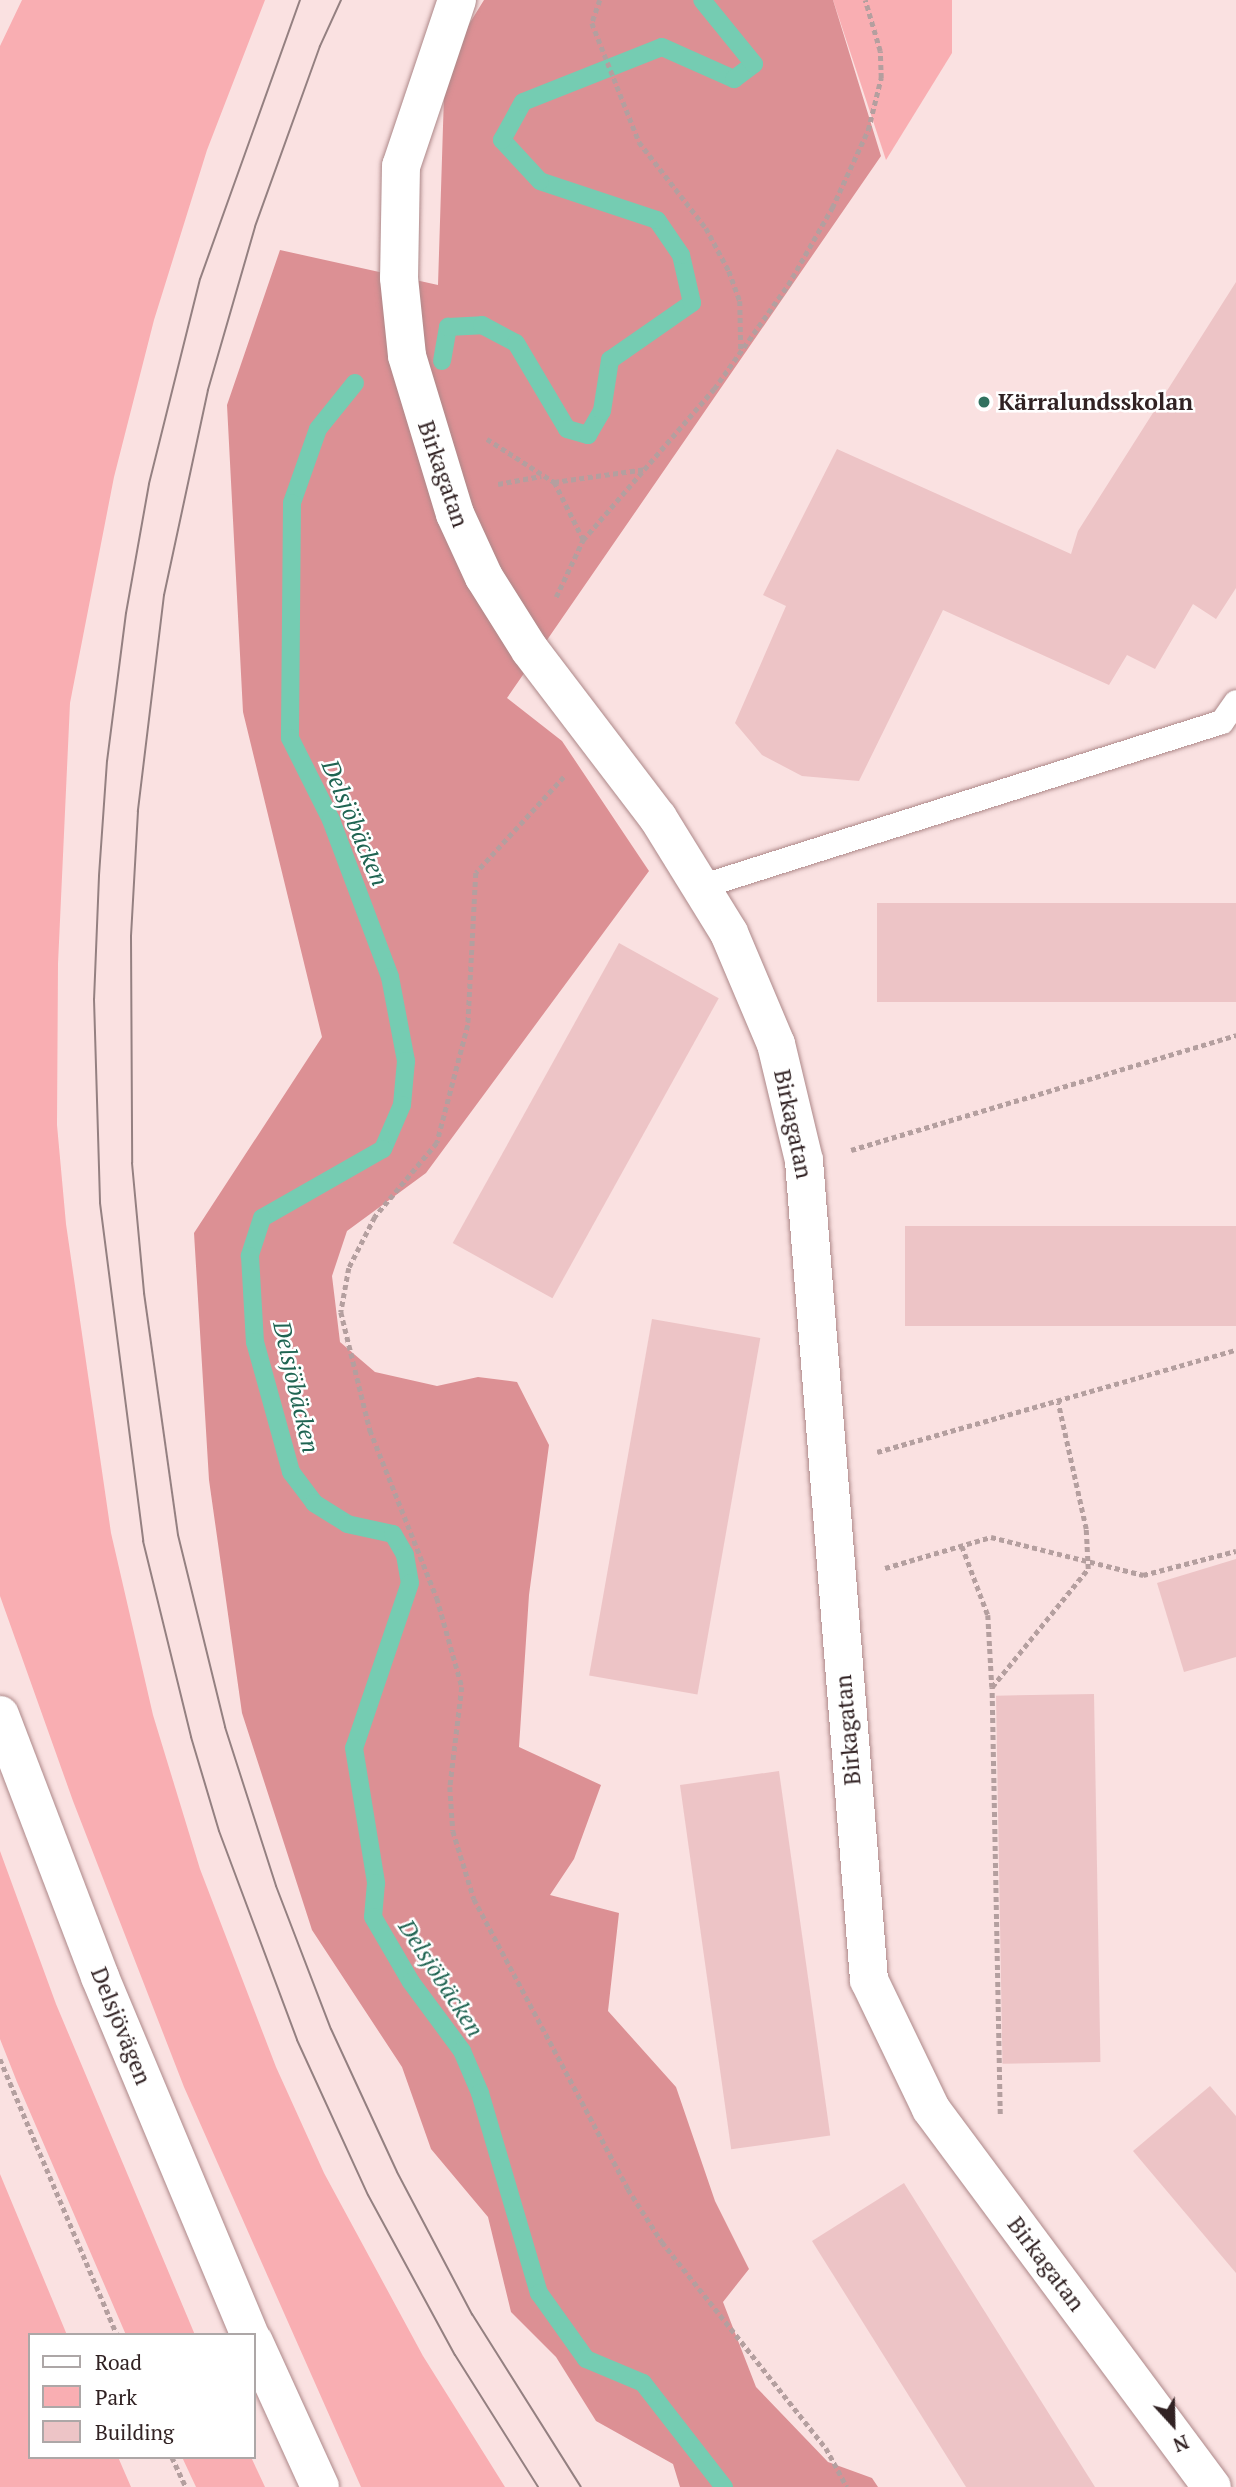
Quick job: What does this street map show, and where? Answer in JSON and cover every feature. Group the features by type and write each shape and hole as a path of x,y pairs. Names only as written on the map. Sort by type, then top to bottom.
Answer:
{"street":[{"name":"Birkagatan","path":"457,0 401,166 399,278 407,356 455,514 484,577 530,650 601,737 701,887 729,933 776,1044 804,1161 826,1466 869,1980 931,2109 1212,2487"},
{"name":"Delsjövägen","path":"0,1715 100,1978 249,2333"},
{"path":"256,2346 320,2487"}],"lane":[{"path":"701,887 1222,722 1236,702"}],"path":[{"path":"600,0 592,23 622,92 639,142 720,249 740,301 741,353"},
{"path":"530,650 583,540 647,469 741,353 832,208 868,130 881,78 880,51 865,0"},
{"path":"583,540 554,482 647,469"},
{"path":"490,485 543,476"},
{"path":"601,737 476,873 468,1025 437,1143 375,1217 349,1268 341,1312 370,1430 437,1598 462,1687 450,1787 453,1831 474,1899 634,2200 662,2242 819,2438 847,2487"},
{"path":"837,1154 1236,1035"},
{"path":"826,1466 1058,1403 1236,1350"},
{"path":"992,1687 1087,1569 1086,1529 1058,1403"},
{"path":"877,1570 991,1537 1143,1575 1236,1551"},
{"path":"962,1546 988,1615 992,1687 1000,2120"},
{"path":"0,2059 116,2333"},
{"path":"173,2459 186,2487"}],"green space":[{"path":"22,0 265,0 207,150 154,320 114,477 70,703 58,964 57,1125 66,1224 111,1533 153,1715 200,1869 276,2067 324,2173 423,2356 505,2487 361,2487 184,2087 73,1801 0,1596 0,46"},
{"path":"833,0 952,0 952,53 886,160"},
{"path":"0,1851 56,2004 194,2333 125,2333 0,2039"},
{"path":"0,2174 66,2333 28,2333 28,2459 119,2459 131,2487 0,2487"},
{"path":"183,2459 252,2459 265,2487 196,2487"}],"shaded area":[{"path":"484,0 833,0 881,156 507,698 562,741 649,871 426,1173 347,1231 332,1276 340,1342 375,1372 437,1386 478,1377 517,1382 549,1445 529,1595 519,1747 601,1785 574,1859 550,1895 619,1913 608,2011 676,2087 715,2201 749,2269 723,2302 756,2387 828,2462 872,2478 878,2487 680,2487 673,2464 596,2421 556,2357 511,2312 488,2217 431,2149 402,2067 312,1930 242,1713 209,1480 194,1233 322,1037 243,712 227,405 280,250 438,285 445,63"}],"building":[{"path":"1236,282 1236,588 1216,619 1193,604 1155,669 1127,655 1109,685 943,610 859,781 802,776 762,755 735,723 786,606 763,595 837,449 1071,554 1078,531"},
{"path":"877,903 1236,903 1236,1002 877,1002"},
{"path":"619,943 719,998 552,1298 453,1243"},
{"path":"905,1226 1236,1226 1236,1326 905,1326"},
{"path":"652,1319 760,1338 697,1695 589,1676"},
{"path":"1236,1559 1236,1657 1184,1672 1157,1583"},
{"path":"1094,1694 1100,2062 1002,2064 996,1696"},
{"path":"779,1771 830,2135 731,2149 680,1785"},
{"path":"1210,2086 1236,2116 1236,2273 1133,2151"},
{"path":"904,2183 1095,2487 966,2487 812,2241"}],"waterway":[{"name":"Delsjöbäcken","path":"442,361 448,327 482,325 516,343 567,429 588,435 602,411 610,360 692,303 681,255 657,220 540,181 502,140 523,102 662,47 734,79 754,64 702,0"},
{"name":"Delsjöbäcken","path":"355,383 318,429 292,503 290,738 331,820 390,977 406,1061 402,1105 383,1149 262,1218 250,1256 255,1342 291,1472 314,1503 347,1524 393,1534 405,1555 410,1583 354,1748 376,1883 373,1917 411,1982 462,2051 480,2093 539,2293 586,2359 643,2383 724,2487"}],"tram line":[{"path":"300,0 200,279 149,484 126,613 107,761 99,876 94,999 100,1203 143,1541 191,1737 219,1831 297,2040 368,2195 455,2355 538,2487"},
{"path":"341,0 320,46 255,227 208,390 164,595 138,811 131,936 132,1163 144,1293 178,1535 225,1727 276,1886 331,2029 397,2172 472,2314 581,2487"}],"place":[{"name":"Kärralundsskolan","path":"984,402"}]}
